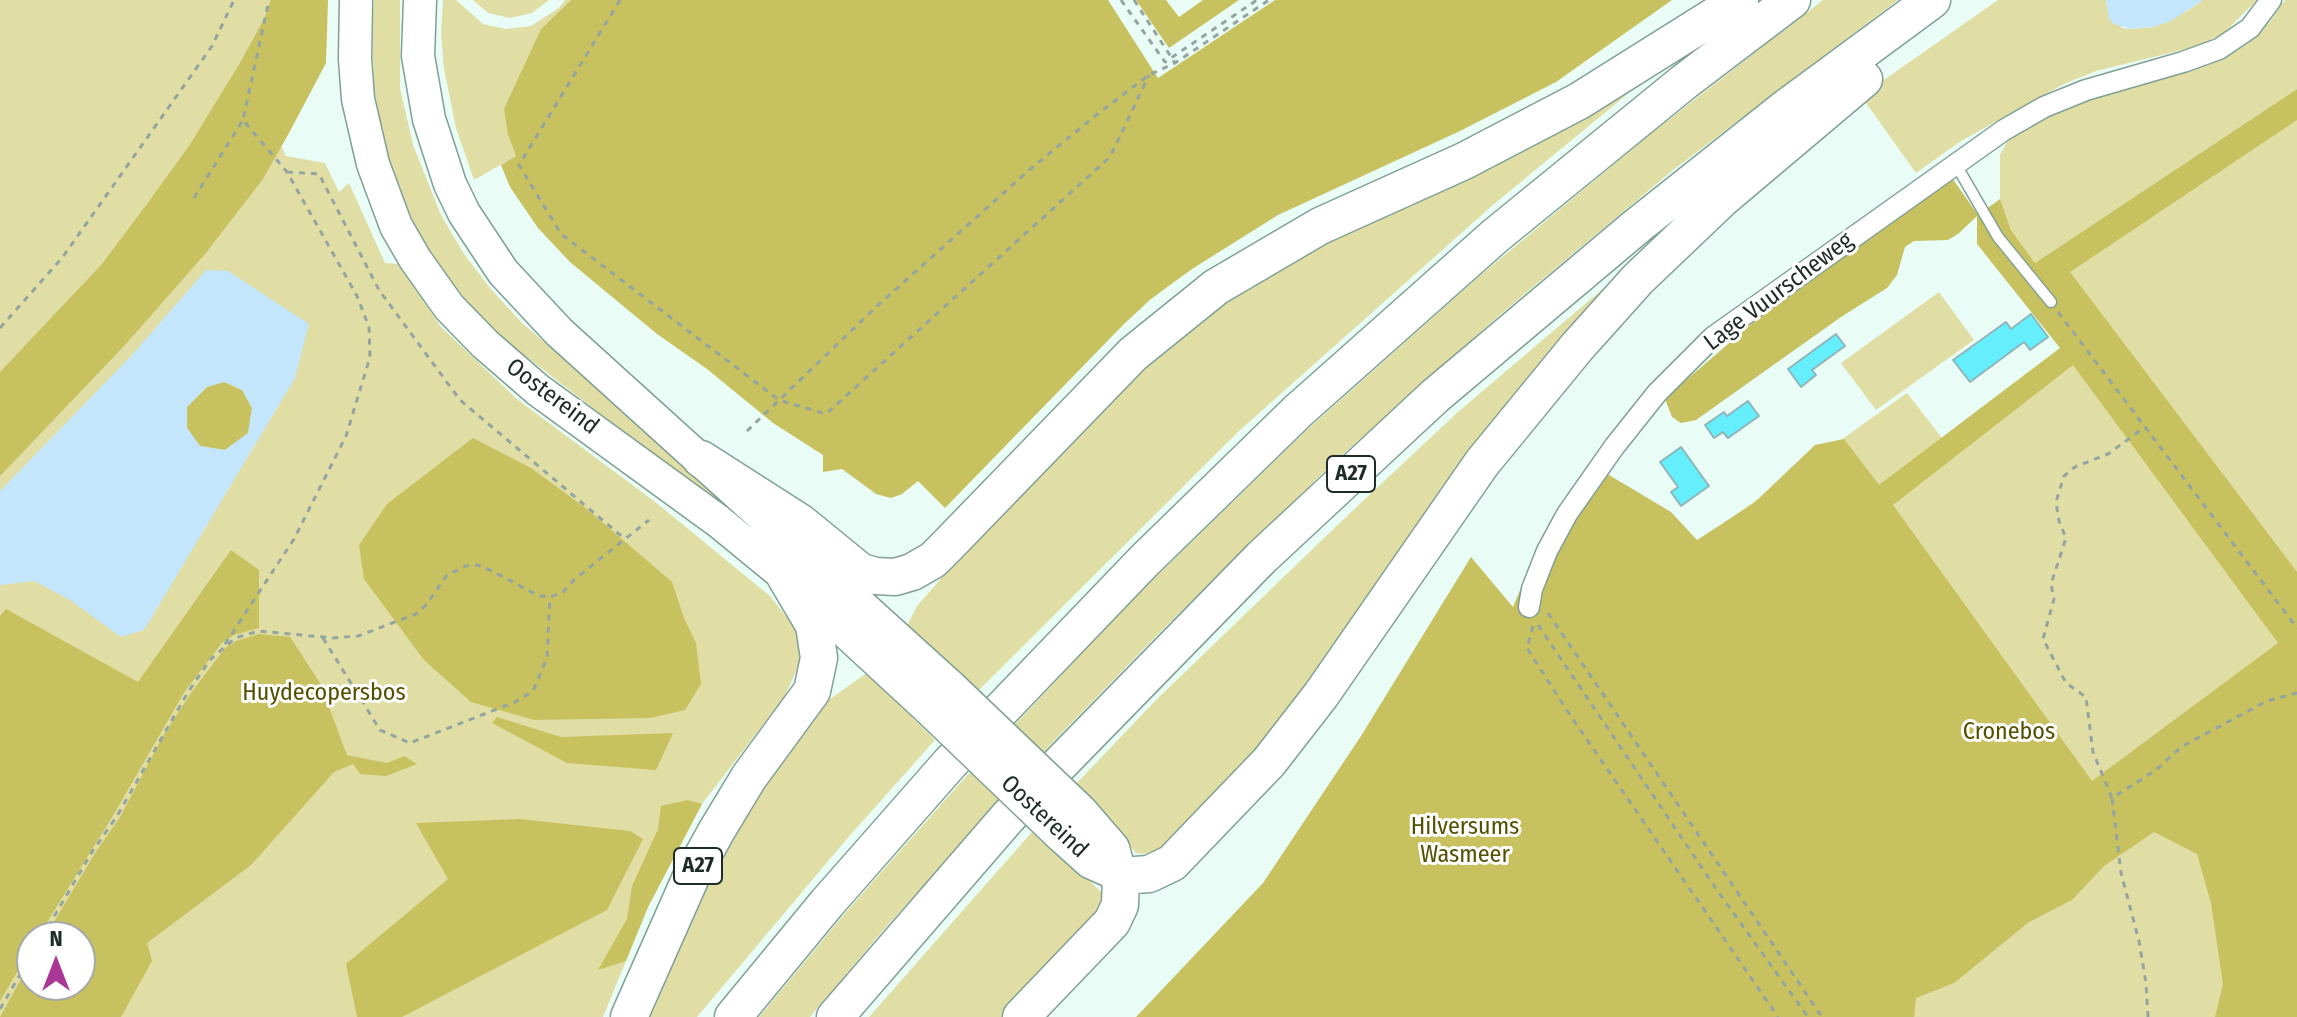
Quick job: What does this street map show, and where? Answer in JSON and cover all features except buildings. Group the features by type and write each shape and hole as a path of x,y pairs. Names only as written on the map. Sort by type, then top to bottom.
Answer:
{"highway":[{"path":"701,459 801,523 861,572 895,577 912,572 933,560 1133,354 1216,287 1320,226 1464,161 1579,101 1740,0"},
{"path":"733,1017 827,903 950,763 1144,561 1298,411 1517,217 1684,82 1792,0"},
{"name":"A27","path":"835,1017 1018,806 1261,558 1435,396 1637,226 1783,110 1932,0"},
{"path":"1021,1017 1112,922 1120,905 1121,876 1149,874 1172,863 1269,762 1321,695 1482,463 1577,347 1638,279 1791,139 1922,33 1951,0"},
{"name":"A27","path":"629,1017 691,877 717,830 749,777 812,691 819,658 814,625 785,576"}],"main road":[{"name":"Oostereind","path":"356,0 355,59 365,136 382,194 396,226 449,307 485,344 538,390 718,521 1081,811 1113,848 1121,876"},
{"name":"Oostereind","path":"420,0 418,56 429,119 450,184 482,243 503,272 559,332 701,459 940,697 1059,834 1090,862 1121,876"}],"street":[{"name":"Lage Vuurscheweg","path":"1530,598 1547,551 1567,514 1657,393 1713,337 2004,130 2044,107 2086,90 2219,49 2250,28 2271,0"}],"lane":[{"path":"1955,163 1998,237 2051,302"}],"path":[{"path":"0,328 62,258 212,46 234,0"},
{"path":"194,198 243,120 269,0"},
{"path":"620,0 519,165 561,234 779,400 826,414 1110,157 1149,75"},
{"path":"1121,0 1165,62 1257,0"},
{"path":"1134,0 1175,63"},
{"path":"747,431 876,307 1028,171 1149,75 1175,63 1269,0"},
{"path":"51,921 117,816 188,692 223,646 300,526 346,436 370,357 369,327 357,296 287,172 243,120"},
{"path":"287,172 319,174 379,290 460,400 625,539"},
{"path":"2051,302 2297,628"},
{"path":"2145,427 2108,454 2075,467 2064,476 2056,502 2066,538 2051,584 2054,599 2043,639 2066,683 2086,697 2093,752 2112,798 2121,873 2139,941 2146,983 2148,1017"},
{"path":"223,646 235,638 259,631 323,637 358,636 416,614 447,575 466,566 477,565 539,596 550,597 563,592 649,520"},
{"path":"323,637 380,730 410,743 515,702 533,691 547,658 550,597"},
{"path":"1530,598 1533,626 1527,648 1778,1017"},
{"path":"1530,598 1542,632 1719,893 1808,1017"},
{"path":"1530,598 1822,1017"},
{"path":"2112,798 2156,770 2181,747 2267,701 2297,693"},
{"path":"0,1009 16,982"}],"green space":[{"name":"Huydecopersbos","path":"0,0 319,0 277,137 286,156 325,163 339,192 349,183 385,263 398,264 441,327 518,400 654,501 770,596 797,630 801,660 785,696 702,804 648,907 603,1017 0,1017"},
{"path":"271,0 328,0 326,63 263,179 205,254 125,345 0,476 0,372 102,264 147,204 189,146 240,63"},
{"path":"374,0 400,0 400,88 413,145 441,215 464,254 490,288 522,323 770,535 876,633 501,337 437,264 414,223 386,152 374,88"},
{"path":"443,0 456,0 483,24 506,29 531,26 559,8 565,0 571,0 541,29 508,135 516,156 474,180 456,128 444,69 441,34"},
{"path":"473,0 549,0 532,13 510,18 488,13"},
{"path":"571,0 1108,0 1158,78 1275,0 1672,0 1556,82 1460,131 1278,215 1192,269 1151,299 1124,324 945,508 918,481 902,494 891,498 876,494 842,469 823,472 823,455 773,423 707,369 657,334 570,262 538,228 510,187 501,165 516,156 508,135 504,109 541,29"},
{"path":"1136,0 1166,0 1179,17 1203,0 1239,0 1169,48"},
{"path":"1823,0 1898,0 1673,170 1503,312 1333,463 1162,630 1050,745 879,935 810,1017 759,1017 847,911 962,781 1134,598 1308,429 1476,279 1649,135"},
{"path":"1998,0 2106,0 2122,28 2131,29 2153,27 2203,0 2257,0 2224,33 2198,46 2096,71 2064,84 1961,141 1916,173 1861,96"},
{"path":"2285,0 2297,0 2297,89 2035,263 2011,230 2000,199 2000,155 2011,134 2047,115 2094,97 2215,62 2245,45 2270,22"},
{"path":"1658,69 1494,204 1239,431 979,690 906,628 917,606 1083,417 1257,274"},
{"name":"Hilversums Wasmeer","path":"2297,89 2297,120 2070,272 2297,572 2297,1017 2215,1017 2223,984 2211,903 2197,854 2154,832 2104,866 2072,900 2029,922 1954,983 1916,998 1914,1017 1136,1017 1263,883 1361,736 1471,557 1513,607 1543,535 1589,463 1671,512 1697,540 1754,503 1815,445 1844,439 1879,485 2060,348 1977,244 1977,216 1948,240 1914,241 1905,247 1897,275 1887,288 1696,420 1681,423 1672,417 1665,399 1771,307 1950,175 1978,215 2000,199 2011,230 2035,263","holes":["2073,365 2278,643 2092,781 1893,505"]},
{"name":"Cronebos","path":"2297,102 2297,1017 1827,1017 1572,631 1907,393 1953,452 2073,351 2030,294"},
{"path":"1639,258 1250,760 1164,848 1136,853 1075,785 1156,700 1458,412"},
{"path":"1939,292 1974,340 1876,410 1841,363"},
{"path":"224,382 242,390 252,408 248,433 225,450 200,446 187,428 187,407 207,387"},
{"path":"473,438 531,468 587,509 672,582 696,643 701,684 685,710 650,718 534,720 471,702 424,660 364,579 359,545 387,504"},
{"path":"231,550 259,570 259,628 234,635 222,643 185,691 48,921 16,921 16,974 0,1001 0,616 6,609 138,682"},
{"path":"259,634 290,637 320,683 347,755 387,763 404,756 417,764 386,776 360,774 353,764 334,772 251,865 147,943 152,961 121,1017 0,1017 16,988 16,1001 96,1001 96,921 55,921 120,817 163,736 225,648"},
{"path":"871,670 915,713 912,717 935,740 845,841 697,1017 637,1017 698,880 813,711"},
{"path":"497,717 561,737 673,733 656,770 567,763 492,723"},
{"path":"688,800 702,804 648,907 626,961 598,970 627,919 632,886 658,829 661,806"},
{"path":"520,819 630,831 643,839 607,910 402,1017 357,1017 346,964 448,879 416,823"},
{"path":"1032,832 1055,854 1058,850 1104,895 1097,920 1002,1017 869,1017"}],"water":[{"path":"2106,0 2203,0 2171,21 2131,29 2114,24 2109,19"},
{"path":"206,270 228,271 309,324 295,378 144,630 121,637 70,600 34,581 0,585 0,491 132,355","holes":["224,382 242,390 252,408 248,433 225,450 200,446 187,428 187,407 207,387"]}]}
